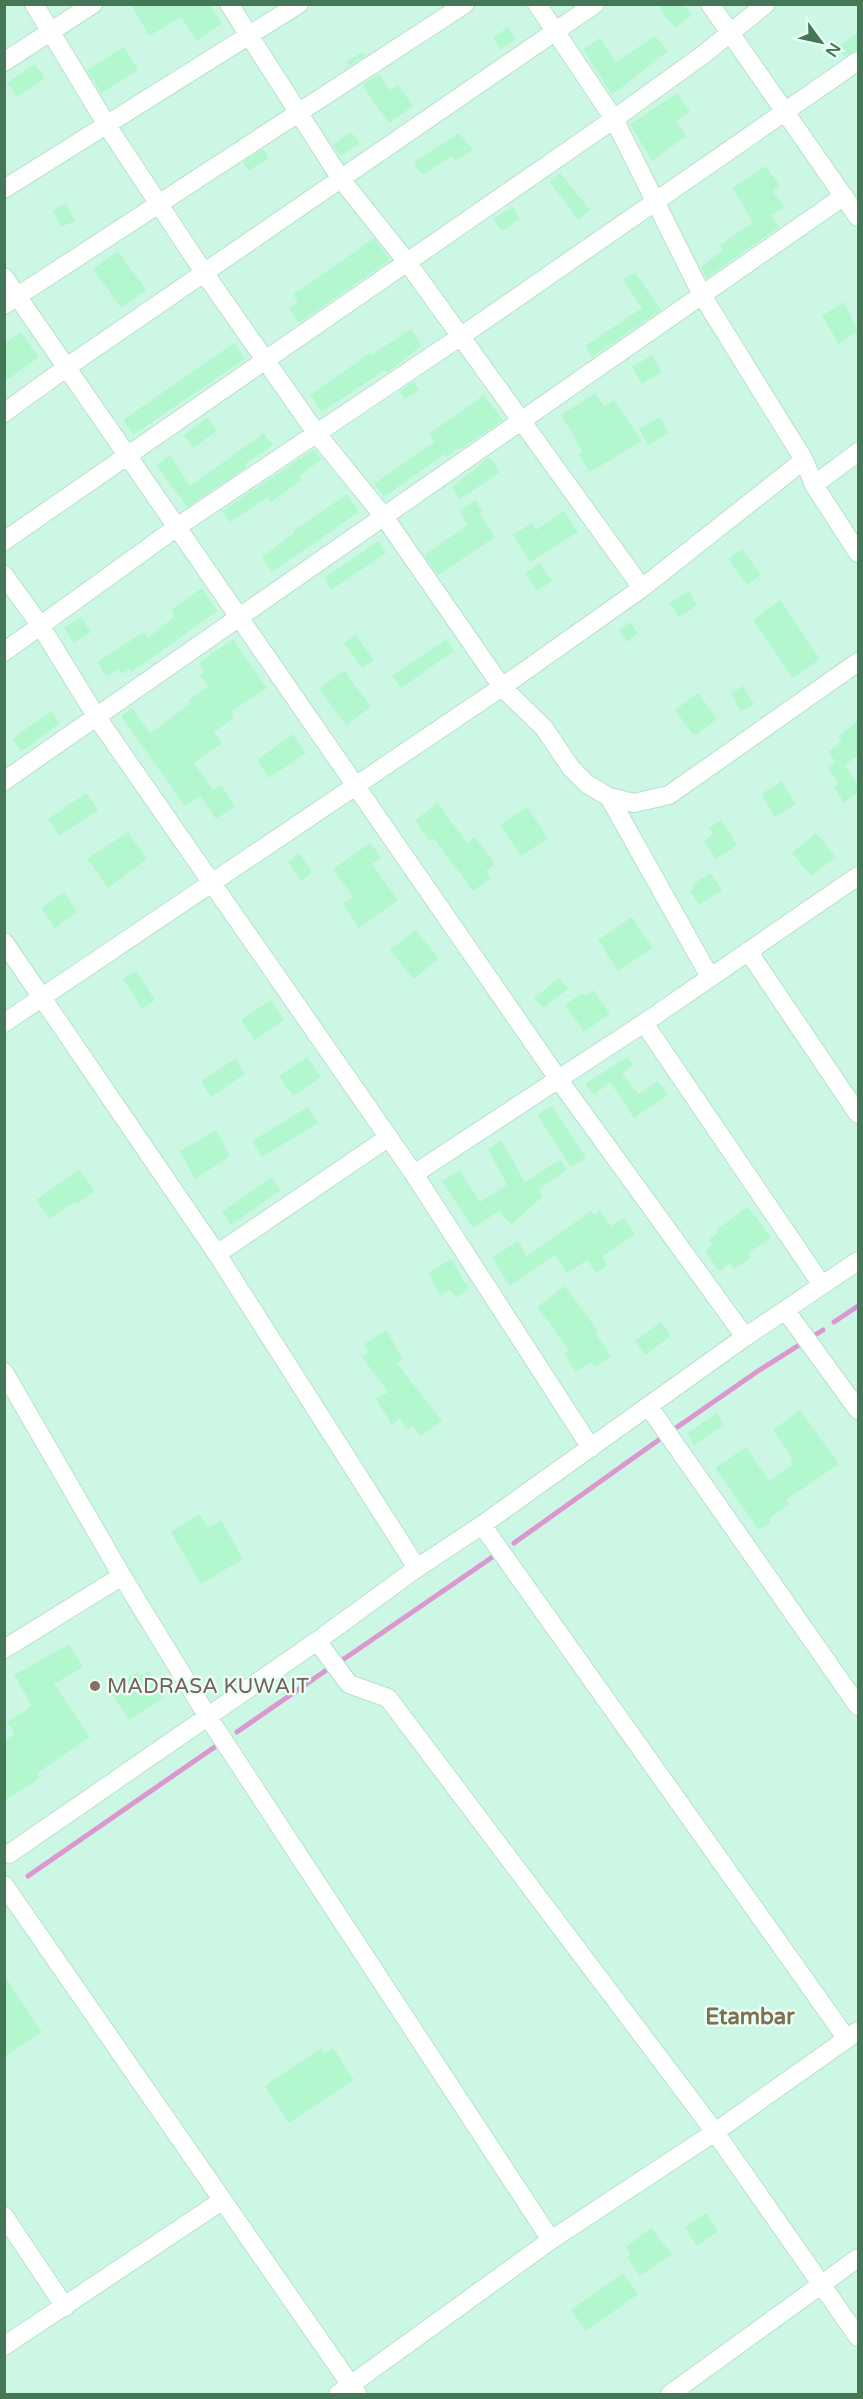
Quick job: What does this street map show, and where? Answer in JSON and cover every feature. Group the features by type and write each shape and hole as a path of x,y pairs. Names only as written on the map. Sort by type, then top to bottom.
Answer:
{"street":[{"path":"34,4 108,127 158,204 317,434 385,518 501,687 544,728 571,768 587,784 609,797 634,803 669,795 858,662"},
{"path":"4,62 93,4"},
{"path":"229,4 342,179 407,262 642,588"},
{"path":"4,189 108,127 299,4"},
{"path":"11,301 465,4"},
{"path":"537,4 614,119 702,295 804,460 814,484 858,553"},
{"path":"4,413 67,367 596,4"},
{"path":"710,4 858,217"},
{"path":"4,541 268,361 614,119 766,4"},
{"path":"4,652 177,527 460,337 858,61"},
{"path":"4,781 385,518 844,196"},
{"path":"4,277 11,301 67,367 357,784 559,1080 745,1338"},
{"path":"814,484 858,452"},
{"path":"4,1023 501,687 642,588 804,460"},
{"path":"4,575 40,625 96,716 414,1174 591,1448"},
{"path":"609,797 710,977"},
{"path":"414,1174 644,1023 858,876"},
{"path":"4,942 217,1254 417,1568"},
{"path":"748,951 858,1114"},
{"path":"644,1023 822,1285"},
{"path":"217,1254 389,1137"},
{"path":"482,1525 853,2035 715,2132 550,2240 349,2391 223,2200 4,1884 10,1875 12,1865 7,1852 208,1717 417,1568 482,1525 745,1338 858,1261"},
{"path":"786,1311 858,1410"},
{"path":"4,1372 122,1576 208,1717 550,2240"},
{"path":"649,1407 858,1706"},
{"path":"4,1649 122,1576"},
{"path":"317,1641 349,1684 388,1698 715,2132 858,2337"},
{"path":"4,2346 223,2200"},
{"path":"4,2216 65,2307"},
{"path":"670,2394 858,2258"}],"shaded area":[{"path":"5,5 858,5 858,2394 5,2394"}],"building":[{"path":"131,4 209,4 222,23 197,41 181,17 149,36"},
{"path":"656,4 684,4 692,15 675,28"},
{"path":"508,27 516,39 501,49 493,38"},
{"path":"858,33 858,50 844,57 837,47"},
{"path":"655,36 668,51 612,95 583,49 600,38 616,62"},
{"path":"124,47 138,70 101,93 87,70"},
{"path":"363,52 365,56 349,66 346,62"},
{"path":"35,64 45,78 17,97 7,83"},
{"path":"379,74 390,90 398,85 413,106 389,123 362,85"},
{"path":"677,93 690,111 676,121 686,136 652,161 630,124"},
{"path":"351,132 360,143 341,156 333,145"},
{"path":"459,133 473,150 455,161 452,156 422,175 414,162"},
{"path":"263,149 269,158 248,171 243,162"},
{"path":"766,166 780,186 773,191 784,207 771,216 779,227 706,278 701,267 723,250 720,245 753,222 732,188"},
{"path":"560,173 590,210 578,220 550,182"},
{"path":"66,203 75,221 61,227 53,210"},
{"path":"512,207 520,219 502,231 493,219"},
{"path":"374,238 390,260 299,323 289,309 298,302 293,295"},
{"path":"118,251 146,290 121,308 93,269"},
{"path":"635,272 661,310 592,357 585,346 642,308 623,280"},
{"path":"844,302 858,331 839,344 822,316"},
{"path":"411,329 422,345 387,373 385,370 322,412 310,395 370,353 371,355"},
{"path":"21,332 39,357 4,382 4,344"},
{"path":"234,343 245,359 133,435 123,420"},
{"path":"652,355 662,372 642,384 632,367"},
{"path":"414,382 419,390 405,399 400,391"},
{"path":"595,393 604,406 614,400 642,441 590,472 579,455 583,452 561,415"},
{"path":"484,395 503,420 459,450 458,448 447,457 445,454 384,497 374,484 435,441 429,434"},
{"path":"208,417 217,431 193,448 184,435"},
{"path":"660,417 669,433 648,445 639,429"},
{"path":"264,433 273,445 245,464 247,467 187,507 156,465 170,455 190,486"},
{"path":"314,449 322,459 299,476 302,480 271,502 268,497 230,522 222,511"},
{"path":"489,457 500,472 460,499 452,487"},
{"path":"347,494 359,512 272,572 262,557 294,533 293,531"},
{"path":"475,500 483,512 480,514 495,537 438,575 424,555 468,525 459,511"},
{"path":"564,511 578,532 530,562 513,535 532,523 536,530"},
{"path":"378,541 386,553 331,590 324,578"},
{"path":"742,549 761,575 747,585 728,559"},
{"path":"540,563 552,581 537,591 525,573"},
{"path":"202,588 217,611 132,672 130,668 122,674 118,669 107,677 97,662 144,632 148,638 175,616 171,610"},
{"path":"688,591 697,605 679,617 669,603"},
{"path":"780,600 820,659 793,678 753,620"},
{"path":"81,617 91,632 74,643 64,628"},
{"path":"630,622 638,633 627,642 619,631"},
{"path":"356,635 374,660 362,668 344,643"},
{"path":"233,639 267,688 230,712 234,718 214,732 222,743 194,763 213,790 221,785 235,806 216,819 200,796 185,806 121,716 132,708 150,733 152,732 191,703 189,700 208,686 200,675 205,672 199,663"},
{"path":"446,639 454,651 401,688 392,676"},
{"path":"344,670 371,707 346,725 319,689"},
{"path":"743,686 754,704 741,711 731,693"},
{"path":"698,693 717,719 694,736 675,710"},
{"path":"51,711 60,723 21,752 12,739"},
{"path":"858,721 858,755 845,765 858,784 858,793 844,803 834,787 839,783 827,768 835,761 828,752 842,741 838,736"},
{"path":"293,734 306,753 269,778 257,760"},
{"path":"782,781 796,804 775,817 761,794"},
{"path":"86,793 98,810 59,836 48,819"},
{"path":"438,803 467,843 475,837 495,864 486,871 491,878 473,891 433,838 430,841 415,820"},
{"path":"527,807 548,838 521,856 500,825"},
{"path":"721,820 737,845 716,859 704,841 713,834 709,828"},
{"path":"128,832 147,859 108,888 87,859"},
{"path":"816,833 836,857 811,876 792,853"},
{"path":"370,843 381,857 372,864 398,900 359,928 343,904 353,897 333,869"},
{"path":"299,853 312,872 301,881 288,862"},
{"path":"710,873 722,890 699,905 690,891 694,889 692,885"},
{"path":"64,892 77,912 55,928 41,908"},
{"path":"632,917 653,948 618,971 598,940"},
{"path":"416,930 439,959 413,979 390,950"},
{"path":"136,971 155,1000 142,1009 123,979"},
{"path":"559,978 568,989 543,1008 534,998"},
{"path":"593,990 610,1014 584,1032 565,1005 582,993 585,996"},
{"path":"271,1000 284,1020 255,1040 241,1020"},
{"path":"307,1057 321,1077 293,1096 279,1076"},
{"path":"627,1057 633,1065 622,1074 639,1094 658,1081 668,1095 634,1118 610,1082 594,1095 585,1084"},
{"path":"235,1059 245,1074 211,1097 201,1081"},
{"path":"552,1106 586,1158 571,1167 537,1115"},
{"path":"308,1107 318,1123 262,1157 252,1141"},
{"path":"216,1130 230,1156 195,1179 180,1151"},
{"path":"501,1140 525,1182 560,1160 567,1170 539,1189 543,1196 511,1225 499,1211 473,1228 442,1181 460,1170 480,1202 507,1185 488,1149"},
{"path":"79,1169 95,1191 50,1219 36,1200"},
{"path":"271,1177 281,1190 231,1225 222,1212"},
{"path":"748,1207 771,1238 748,1253 751,1258 734,1269 730,1263 719,1271 705,1251 712,1245 709,1239 718,1233 716,1230"},
{"path":"591,1211 594,1215 600,1211 611,1226 624,1218 635,1234 602,1257 607,1265 596,1273 587,1260 567,1273 555,1255 510,1286 492,1258 518,1241 527,1256"},
{"path":"451,1259 469,1289 456,1298 450,1289 441,1296 428,1273"},
{"path":"565,1286 598,1331 595,1333 611,1356 595,1367 591,1362 576,1372 564,1354 569,1350 537,1307"},
{"path":"661,1322 671,1336 645,1355 635,1341"},
{"path":"386,1330 403,1359 397,1363 442,1421 421,1436 413,1426 406,1429 400,1418 392,1425 376,1399 388,1392 362,1357 369,1352 363,1345"},
{"path":"800,1410 839,1464 786,1500 789,1504 769,1519 771,1522 759,1530 715,1468 746,1447 769,1481 793,1464 790,1461 793,1459 773,1430"},
{"path":"717,1413 724,1425 694,1445 687,1433"},
{"path":"199,1514 208,1528 221,1520 243,1559 201,1584 171,1532"},
{"path":"69,1644 83,1667 54,1684 90,1737 37,1773 40,1778 4,1801 4,1741 15,1734 7,1722 32,1706 14,1675"},
{"path":"149,1671 165,1697 129,1720 109,1690 138,1672 140,1676"},
{"path":"4,1975 42,2032 4,2057"},
{"path":"321,2048 324,2054 333,2048 354,2080 289,2123 265,2086"},
{"path":"706,2213 718,2231 697,2246 685,2227"},
{"path":"651,2228 672,2254 640,2276 627,2257 631,2254 626,2247"},
{"path":"623,2273 638,2294 586,2331 571,2310"}],"waterway":[{"path":"834,1322 858,1306"},
{"path":"673,1430 758,1371 823,1330"},
{"path":"514,1543 660,1439"},
{"path":"341,1661 494,1556"},
{"path":"237,1732 328,1669"},
{"path":"28,1876 219,1744"}],"place":[{"name":"MADRASA KUWAIT","path":"95,1686"}],"district":[{"name":"Etambar","path":"750,2016"}]}
